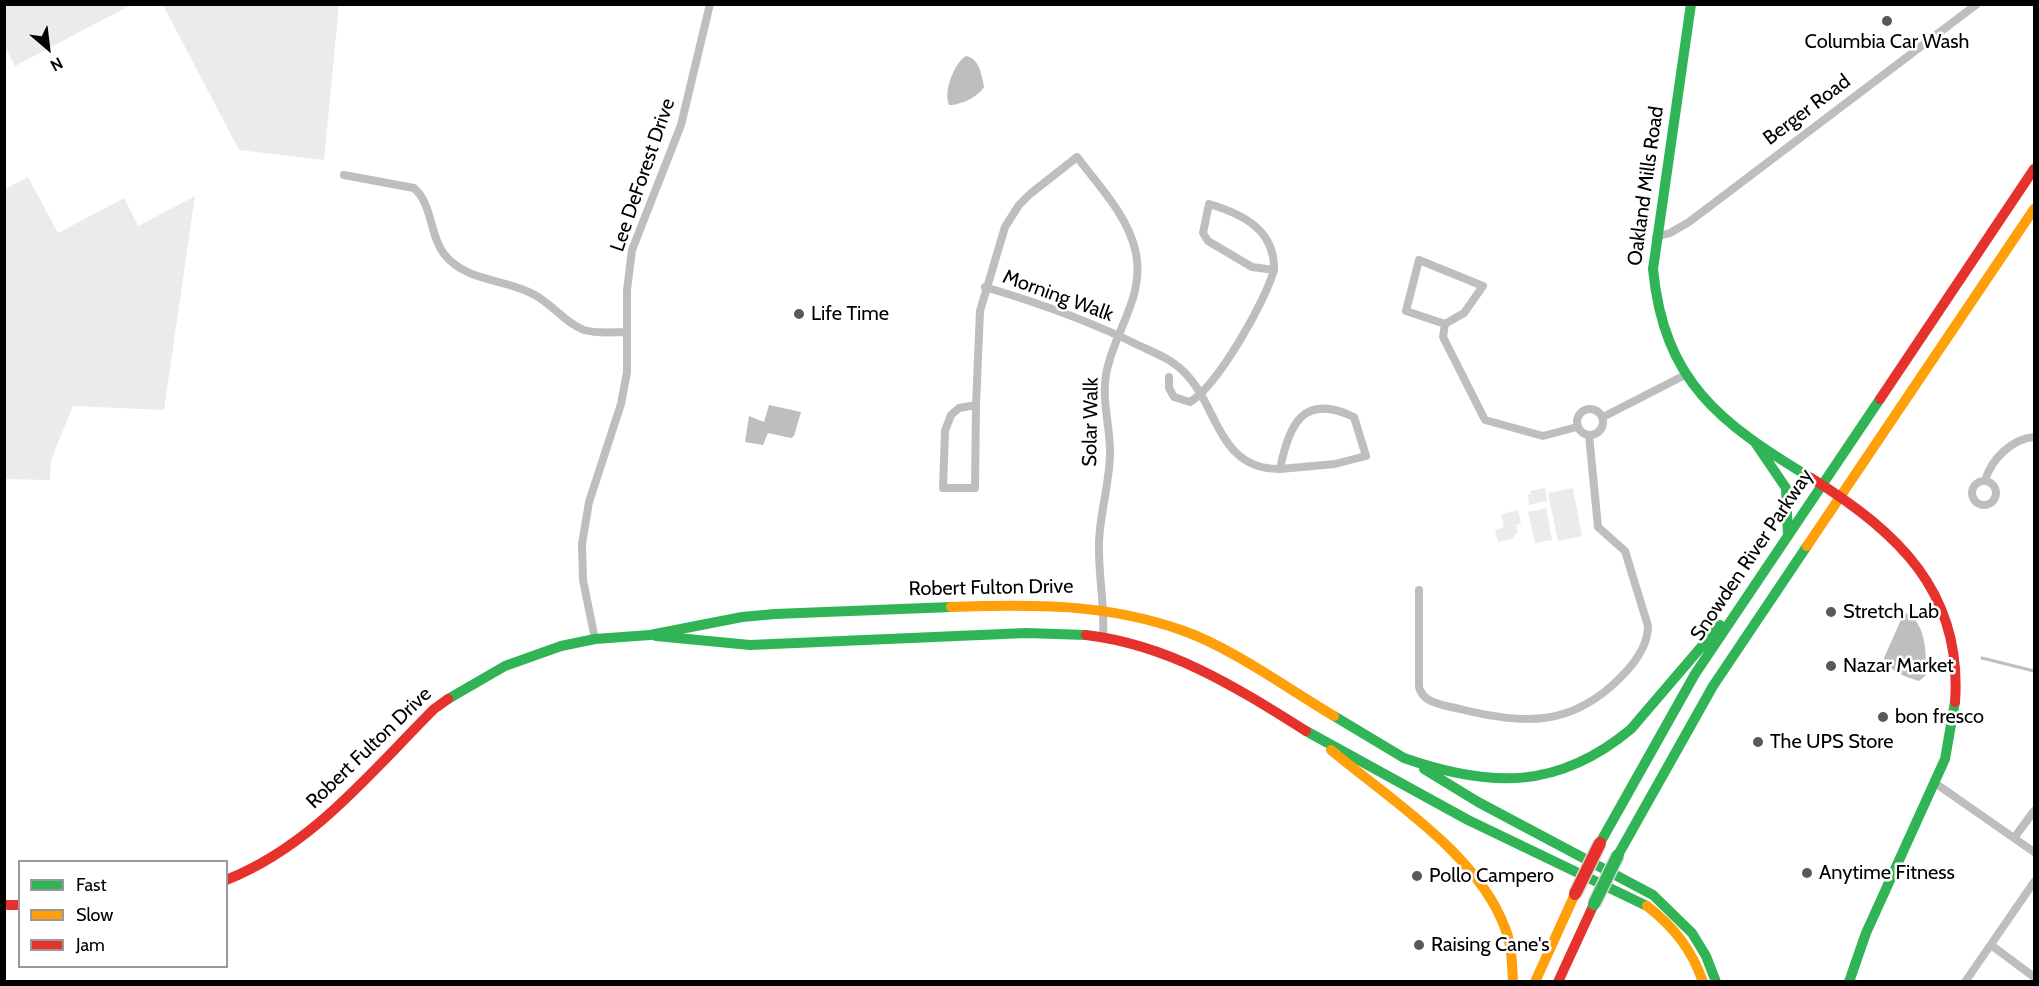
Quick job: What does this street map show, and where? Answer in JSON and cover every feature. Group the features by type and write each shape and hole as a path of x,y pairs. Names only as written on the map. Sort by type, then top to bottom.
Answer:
{"main road":[{"name":"Oakland Mills Road","path":"1692,4 1653,268 1654,297 1668,345 1685,375 1715,411 1754,441 1868,515 1899,542 1927,580 1946,621 1955,662 1956,700 1951,740 1935,783 1866,933 1849,981"},
{"name":"Snowden River Parkway","path":"1535,981 1600,843 1657,739 1745,598 2034,169"},
{"name":"Snowden River Parkway","path":"1560,981 1572,949 1618,855 1713,686 2034,209"},
{"path":"1754,441 1786,488 1788,535"},
{"path":"1404,758 1447,772 1499,780 1554,772 1589,758 1631,728 1745,598"},
{"name":"Robert Fulton Drive","path":"228,879 254,869 297,843 338,806 414,727 458,692 505,666 534,655 595,639 650,635 742,617 1022,604 1105,609 1185,631 1218,647 1404,758"},
{"name":"Robert Fulton Drive","path":"650,635 750,645 1047,633 1102,638 1134,643 1174,656 1204,670 1306,731"},
{"path":"1306,731 1450,850 1478,878 1496,905 1507,934 1513,981"},
{"path":"1306,731 1468,820 1637,899 1659,914 1680,935 1694,956 1702,981"},
{"path":"1404,758 1478,802 1653,895 1679,916 1697,938 1716,981"}],"street":[{"name":"Lee DeForest Drive","path":"595,639 584,580 582,544 589,502 621,404 628,358 627,290 632,250 681,125 710,4"},
{"name":"Berger Road","path":"1656,237 1670,233 1689,222 1977,4"},
{"name":"Solar Walk","path":"985,287 1005,227 1019,205 1077,157 1119,213 1128,229 1136,253 1136,292 1119,336 1105,386 1110,449 1099,555 1105,609 1102,638"},
{"path":"344,175 414,188 426,206 435,240 442,252 468,273 526,291 544,301 574,326 586,330 626,332"},
{"path":"1169,377 1169,388 1174,398 1190,402 1200,396 1219,375 1267,289 1274,270 1271,245 1257,226 1240,216 1209,204 1203,232 1208,242 1252,267 1274,270"},
{"path":"1419,260 1484,286 1464,313 1445,324 1406,311 1419,260"},
{"path":"976,405 959,408 947,422 943,488 975,488 980,311 985,287"},
{"name":"Morning Walk","path":"985,287 1046,305 1119,336 1180,368 1234,451 1262,469 1280,469 1335,464 1366,456 1354,417 1329,408 1309,410 1302,415 1284,448 1280,469"},
{"path":"1445,324 1444,343 1485,420 1543,436 1577,427 1589,435"},
{"path":"1589,435 1600,430 1603,417 1685,375"},
{"path":"1577,427 1577,417 1585,409 1596,410 1603,417"},
{"path":"1419,590 1419,687 1424,698 1434,703 1485,715 1537,720 1575,710 1590,703 1618,680 1640,652 1648,635 1648,626 1625,551 1598,527 1589,435"},
{"path":"1985,481 1991,467 2008,447 2022,439 2034,437"},
{"path":"1935,783 2034,852"},
{"path":"2014,838 2034,811"},
{"path":"1965,981 2034,882"},
{"path":"1991,945 2034,977"}],"shaded area":[{"path":"4,5 131,5 15,66 5,47"},
{"path":"163,5 339,5 324,160 239,150"},
{"path":"966,56 977,64 984,87 969,100 949,105 947,93 951,78 957,65"},
{"path":"28,177 58,233 124,198 138,226 195,196 164,410 73,406 51,460 50,480 5,479 5,189"},
{"path":"769,405 801,412 794,436 791,438 768,433 763,445 745,442 749,416 764,422"},
{"path":"1545,488 1547,501 1529,505 1530,491"},
{"path":"1573,488 1582,536 1558,541 1548,493"},
{"path":"1546,508 1552,540 1535,543 1528,512"},
{"path":"1518,510 1521,524 1516,525 1518,531 1512,539 1498,542 1495,530 1504,527 1501,514"},
{"path":"1908,613 1919,626 1924,641 1926,675 1919,681 1894,670 1884,658 1903,615"}],"waterway":[{"path":"1982,658 2034,671"}],"traffic: fast":[{"path":"1691,4 1653,269 1659,308 1670,342 1684,370 1702,395 1749,438 1811,478"},
{"path":"1600,843 1695,674 1880,399"},
{"path":"1754,441 1786,488 1788,535"},
{"path":"1618,855 1713,686 1807,546"},
{"path":"448,699 505,666 561,646 595,639 650,635 742,617 775,614 951,607"},
{"path":"1404,758 1465,775 1494,778 1522,778 1550,773 1577,763 1604,749 1631,729 1720,625"},
{"path":"656,636 750,645 1026,633 1086,635"},
{"path":"1849,982 1866,933 1945,759 1955,702"},
{"path":"1334,716 1404,758"},
{"path":"1306,731 1468,820 1647,906"},
{"path":"1424,769 1478,802 1653,895 1692,933 1706,956 1716,982"},
{"path":"1594,904 1618,855"}],"traffic: slow":[{"path":"1807,546 2034,209"},
{"path":"951,607 1069,607 1126,615 1155,622 1184,631 1222,648 1334,716"},
{"path":"1331,750 1430,830 1475,876 1492,901 1505,928 1512,961 1513,982"},
{"path":"1535,982 1575,894"},
{"path":"1647,906 1666,922 1688,949 1703,982"}],"traffic: jam":[{"path":"1880,399 2034,169"},
{"path":"1811,478 1871,520 1896,543 1918,569 1936,597 1948,628 1955,663 1955,702"},
{"path":"1086,635 1117,640 1174,658 1228,684 1306,731"},
{"path":"228,879 257,866 313,828 363,782 434,709 448,699"},
{"path":"1575,894 1600,843"},
{"path":"1558,982 1594,904"},
{"path":"4,905 18,905"}],"place":[{"name":"Columbia Car Wash","path":"1887,21"},
{"name":"Life Time","path":"799,314"},
{"name":"Stretch Lab","path":"1831,612"},
{"name":"Nazar Market","path":"1831,666"},
{"name":"bon fresco","path":"1883,717"},
{"name":"The UPS Store","path":"1758,742"},
{"name":"Anytime Fitness","path":"1807,873"},
{"name":"Pollo Campero","path":"1417,876"},
{"name":"Raising Cane's","path":"1419,945"}]}
